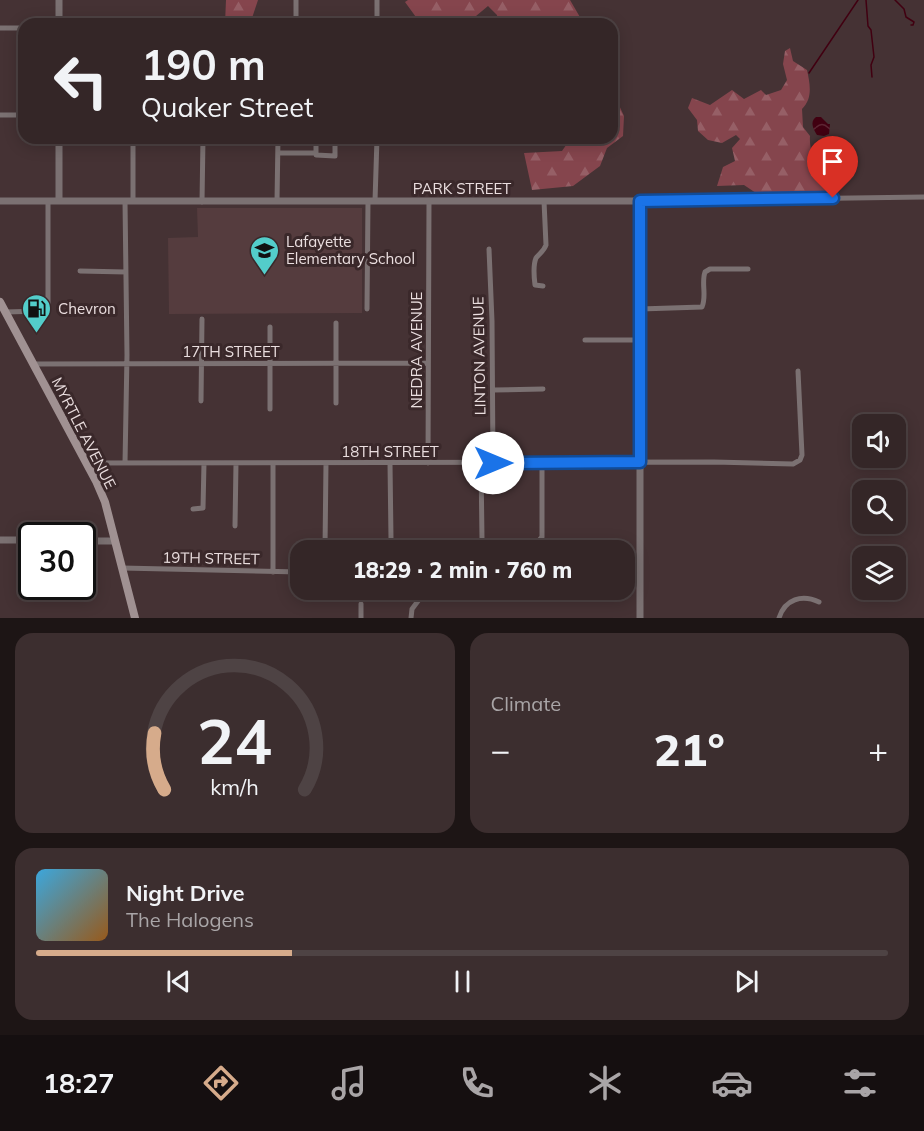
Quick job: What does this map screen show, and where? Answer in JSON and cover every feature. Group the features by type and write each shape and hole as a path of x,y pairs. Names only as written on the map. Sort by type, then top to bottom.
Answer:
{"main road":[{"name":"MYRTLE AVENUE","path":"0,302 105,502 135,618"}],"street":[{"path":"59,0 59,18"},
{"path":"296,0 296,18"},
{"path":"377,0 377,18"},
{"path":"0,28 18,28"},
{"path":"0,115 18,115"},
{"path":"59,144 59,201"},
{"path":"125,463 126,272 133,144"},
{"path":"202,201 203,144"},
{"path":"277,201 278,144"},
{"path":"315,153 316,144"},
{"path":"278,153 315,153 318,157 334,156 335,144"},
{"path":"367,309 376,144"},
{"name":"PARK STREET","path":"0,201 640,201 924,197"},
{"path":"5,312 46,309 48,303 48,201"},
{"name":"NEDRA AVENUE","path":"428,463 429,201"},
{"path":"543,286 534,285 534,274 536,259 546,245 544,201"},
{"path":"640,201 640,618"},
{"name":"LINTON AVENUE","path":"489,249 493,463"},
{"path":"640,309 702,307 705,272 748,270"},
{"path":"80,271 126,272"},
{"path":"201,401 202,319"},
{"path":"336,323 336,403"},
{"path":"270,327 270,409"},
{"path":"585,340 640,339"},
{"name":"17TH STREET","path":"33,364 428,363"},
{"name":"18TH STREET","path":"86,463 793,464 800,460 802,455 798,371"},
{"path":"493,390 543,389"},
{"path":"194,509 203,508 204,463"},
{"path":"235,526 236,463"},
{"path":"273,463 273,572"},
{"path":"325,540 326,463"},
{"path":"390,463 392,540"},
{"path":"481,463 482,539 489,544 535,545 542,537 542,463"},
{"path":"0,540 18,540"},
{"path":"96,541 115,541"},
{"name":"19TH STREET","path":"122,568 290,572"},
{"path":"779,618 786,604 796,599 809,598 819,602"},
{"path":"411,618 412,609 418,602"},
{"path":"361,604 361,618"}],"shaded area":[{"name":"Lafayette Elementary School","path":"197,208 362,208 362,313 169,314 168,238 198,237"}],"green space":[{"path":"226,0 258,0 252,18 225,18"},
{"path":"408,0 570,0 580,18 497,18 488,6 474,18 417,18 405,2"},
{"path":"790,48 793,61 807,70 810,91 808,100 802,109 803,127 810,136 816,170 829,178 825,195 759,195 744,185 717,186 723,167 735,161 732,148 740,139 736,135 722,143 708,140 698,131 697,120 688,108 692,98 710,105 732,90 744,99 761,90 766,95 781,90 787,80 783,64 785,51"},
{"path":"618,103 624,116 623,136 618,140"},
{"path":"567,144 612,144 607,148 600,166 573,186 532,190 524,153 562,151"}],"water":[{"path":"816,117 821,117 830,124 829,134 817,135 812,124"}],"waterway":[{"path":"809,73 858,0"},
{"path":"866,0 874,57 871,65 872,77"},
{"path":"895,0 904,9 906,17 914,22 911,25"}],"place":[{"name":"Lafayette Elementary School","path":"265,276"},
{"name":"Chevron","path":"37,334"}],"route":[{"path":"493,463 640,462 640,201 833,198"}]}
